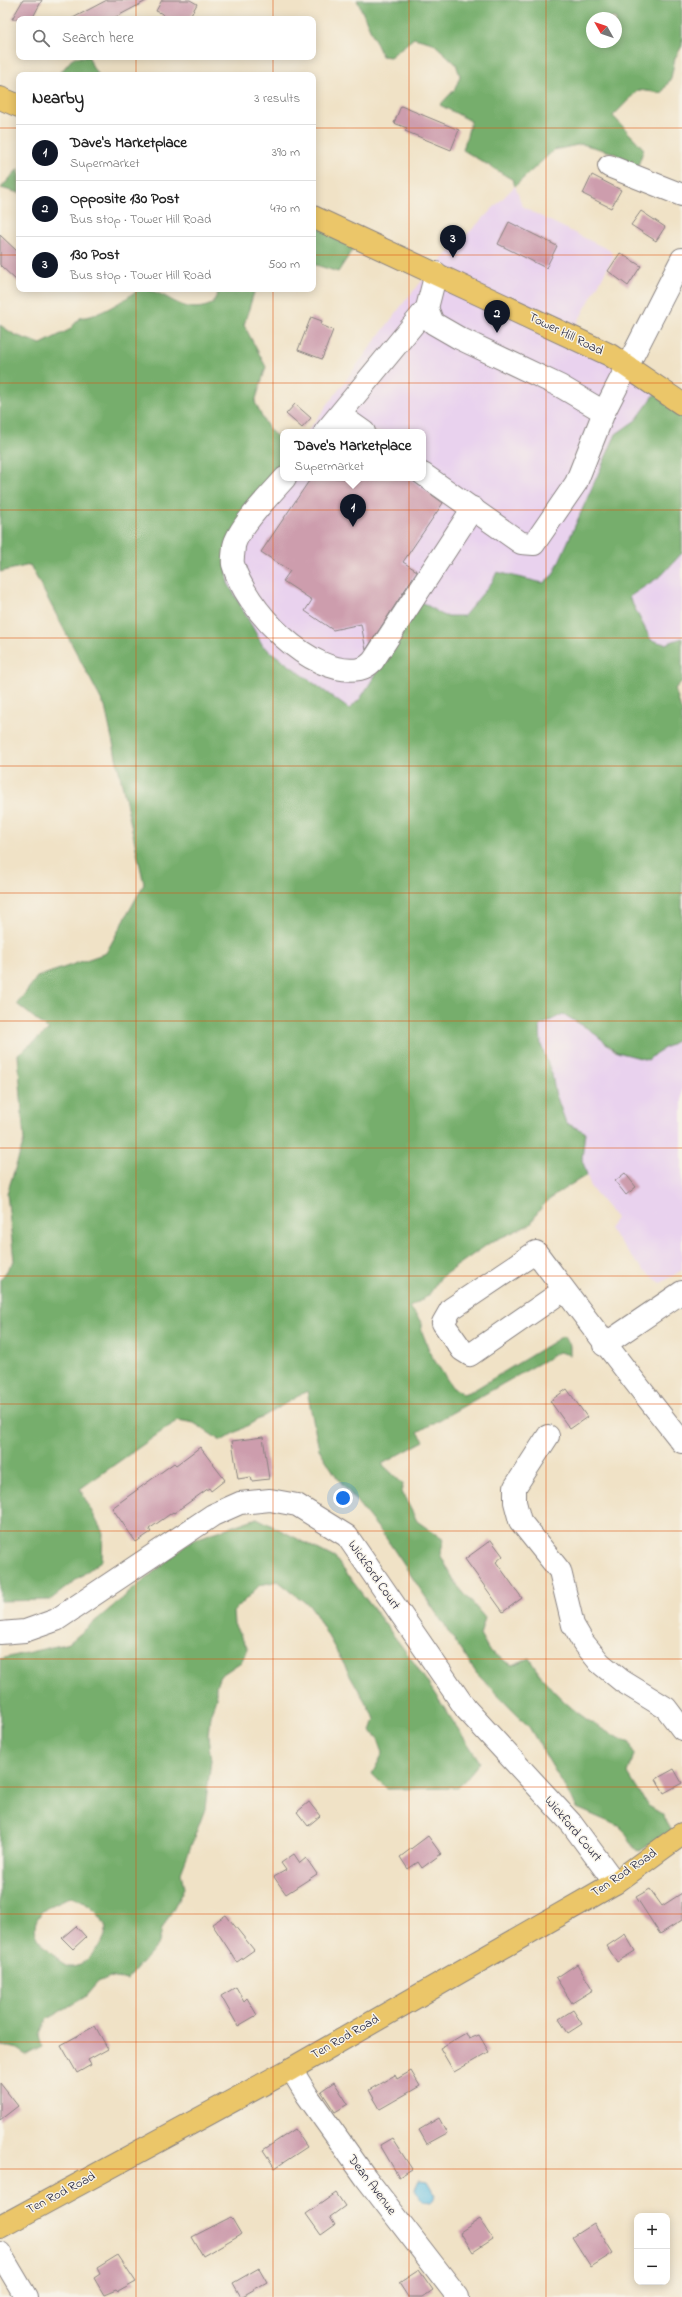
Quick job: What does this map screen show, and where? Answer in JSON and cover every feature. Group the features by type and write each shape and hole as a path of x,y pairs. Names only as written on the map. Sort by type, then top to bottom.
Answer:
{"main road":[{"path":"0,98 16,105"},
{"name":"Tower Hill Road","path":"316,218 610,355 682,404"},
{"name":"Ten Rod Road","path":"0,2227 291,2069 615,1883 682,1834"}],"street":[{"path":"609,166 682,195"},
{"path":"426,476 521,543 534,544 576,483 604,412 625,366 682,260"},
{"path":"328,429 427,308 436,273"},
{"path":"427,308 433,323 459,338 560,386 604,412"},
{"path":"342,413 347,420 360,429"},
{"path":"282,481 249,520 235,544 233,562 240,580 262,618 293,645 318,660 337,668 361,669 374,661 473,508"},
{"path":"564,1290 470,1355 462,1350 443,1323 451,1309 536,1252 564,1290 604,1345 682,1442"},
{"path":"604,1345 682,1292"},
{"path":"548,1436 515,1487 515,1502 520,1521 560,1571 573,1625 583,1642 600,1663 622,1681 666,1708 682,1729"},
{"name":"Wickford Court","path":"0,1633 25,1631 56,1620 180,1535 220,1512 240,1503 270,1500 297,1505 347,1536 466,1709 570,1823 615,1883"},
{"name":"Dean Avenue","path":"291,2069 306,2095 366,2178 458,2297"},
{"path":"0,2253 26,2297"}],"shaded area":[{"path":"515,186 522,205 528,210 609,250 614,256 571,334 658,390 636,420 616,434 553,575 543,583 497,572 492,582 464,616 444,616 349,709 263,646 228,583 226,552 280,471 280,481 426,481 426,429 309,429 405,301 428,274"},
{"path":"682,553 682,638 665,644 651,640 629,597 662,575"},
{"path":"563,1014 590,1030 616,1052 656,1053 682,1038 682,1270 661,1283 644,1271 609,1229 616,1218 591,1188 582,1159 585,1132 566,1124 555,1092 552,1074 541,1045 540,1026"}],"green space":[{"path":"357,0 682,0 682,46 675,58 671,78 662,93 638,90 613,116 644,149 637,168 614,153 582,144 554,150 515,186 513,180 463,150 471,121 440,105 455,89 460,76 456,64 433,43 414,38 390,57 382,56"},
{"path":"71,60 90,60 96,72 61,72"},
{"path":"16,171 16,192 1,188"},
{"path":"316,219 359,240 338,272 316,265"},
{"path":"134,292 156,292 191,308 212,304 218,292 254,292 244,325 266,367 255,402 269,429 280,438 280,471 226,552 228,583 263,646 349,709 360,699 422,602 444,616 464,616 492,582 497,572 543,583 553,575 616,434 636,420 658,390 682,407 682,553 662,575 629,597 651,640 665,644 682,638 682,681 675,689 682,713 682,1038 656,1053 648,1060 617,1052 590,1030 563,1014 540,1026 541,1045 552,1074 555,1092 566,1123 585,1132 582,1159 587,1175 548,1201 535,1216 531,1224 491,1242 441,1277 428,1296 410,1307 421,1322 421,1329 431,1355 452,1387 463,1394 474,1390 563,1336 570,1345 570,1355 559,1352 418,1432 424,1441 382,1464 403,1484 402,1492 417,1521 444,1540 440,1554 456,1584 485,1618 480,1635 489,1651 512,1665 529,1658 549,1685 572,1708 600,1728 630,1743 634,1754 628,1774 647,1805 662,1814 672,1831 637,1852 627,1835 618,1826 577,1808 529,1727 477,1674 386,1538 336,1476 319,1449 307,1391 221,1441 194,1423 178,1420 80,1489 103,1533 102,1560 50,1600 0,1601 0,1280 14,1261 7,1193 24,1141 18,1054 49,1030 17,1004 37,977 106,953 144,884 105,707 30,565 0,572 0,325 15,335 41,344 69,330 81,317 94,315"},
{"path":"257,1518 335,1558 415,1664 480,1762 458,1788 387,1789 372,1774 383,1753 378,1739 371,1731 375,1719 312,1608 278,1581 260,1585 233,1612 234,1624 248,1649 241,1662 220,1676 216,1686 216,1698 210,1716 208,1736 211,1760 205,1809 181,1872 184,1889 162,1929 159,1943 127,1980 110,1977 98,1982 85,1997 47,2019 39,2035 42,2047 26,2055 17,2049 0,2045 0,1659 69,1643 192,1540","holes":["71,1897 91,1907 99,1915 105,1925 106,1931 102,1942 84,1963 69,1967 61,1962 45,1946 38,1938 35,1930 36,1923 44,1911"]}],"water":[{"path":"419,2180 428,2181 436,2195 431,2203 423,2202 415,2189"}],"building":[{"path":"23,0 42,0 34,16 16,16 16,19 12,19"},
{"path":"107,0 148,0 118,16 77,16"},
{"path":"162,0 190,0 197,4 191,16 162,16 163,14 156,11"},
{"path":"401,106 459,130 451,150 405,131 407,128 394,123"},
{"path":"592,175 621,190 611,208 583,194"},
{"path":"641,211 665,227 656,241 631,225"},
{"path":"509,222 557,246 546,268 498,244"},
{"path":"0,235 16,250 16,280 0,265"},
{"path":"620,253 641,266 628,286 608,271"},
{"path":"311,317 322,321 321,325 333,330 322,359 298,350"},
{"path":"295,404 311,418 302,428 286,414"},
{"path":"309,481 413,481 443,503 403,562 417,571 366,650 361,624 333,630 305,611 312,600 283,581 290,571 261,552"},
{"path":"625,1173 636,1187 626,1195 615,1181"},
{"path":"567,1389 587,1417 570,1429 550,1401"},
{"path":"263,1437 269,1479 252,1481 251,1477 238,1479 232,1441"},
{"path":"200,1447 225,1480 211,1491 209,1488 174,1513 173,1512 149,1529 151,1532 136,1542 112,1508 174,1463 176,1465"},
{"path":"491,1540 503,1556 496,1562 522,1598 503,1612 465,1559"},
{"path":"674,1769 682,1783 664,1793 656,1779"},
{"path":"309,1802 320,1816 308,1826 297,1812"},
{"path":"428,1836 441,1854 422,1868 418,1862 408,1869 400,1857"},
{"path":"294,1854 300,1863 306,1858 317,1874 286,1894 274,1877 286,1870 281,1863"},
{"path":"650,1889 662,1906 682,1893 682,1920 660,1934 636,1897"},
{"path":"226,1915 254,1950 237,1962 212,1924"},
{"path":"76,1926 86,1937 73,1949 62,1938"},
{"path":"625,1934 635,1951 617,1962 607,1946"},
{"path":"577,1964 593,1990 572,2003 556,1978"},
{"path":"236,1987 244,2001 247,1998 257,2015 238,2026 221,1996"},
{"path":"573,2010 582,2024 568,2033 559,2019"},
{"path":"95,2026 108,2049 88,2060 91,2065 77,2073 61,2045"},
{"path":"466,2033 469,2039 479,2035 489,2052 454,2072 440,2048"},
{"path":"411,2071 420,2086 380,2109 369,2090 395,2075 397,2079"},
{"path":"334,2082 348,2104 335,2112 321,2091"},
{"path":"0,2083 18,2106 0,2120"},
{"path":"439,2118 447,2133 427,2144 419,2130"},
{"path":"295,2129 307,2147 275,2168 263,2150"},
{"path":"392,2138 412,2169 399,2177 380,2145"},
{"path":"336,2193 345,2206 330,2217 335,2225 321,2235 306,2214"},
{"path":"231,2217 241,2234 203,2256 192,2237"},
{"path":"480,2219 493,2239 473,2252 460,2232"},
{"path":"594,2223 613,2253 591,2267 572,2237"},
{"path":"118,2255 136,2282 118,2292 116,2290 104,2295 94,2278 100,2274 97,2268"},
{"path":"259,2268 267,2282 241,2297 233,2283"},
{"path":"419,2270 433,2290 423,2297 408,2297 399,2283"}],"place":[{"name":"130 Post","path":"453,258"},
{"name":"Opposite 130 Post","path":"497,333"},
{"name":"Dave's Marketplace","path":"353,527"}]}
